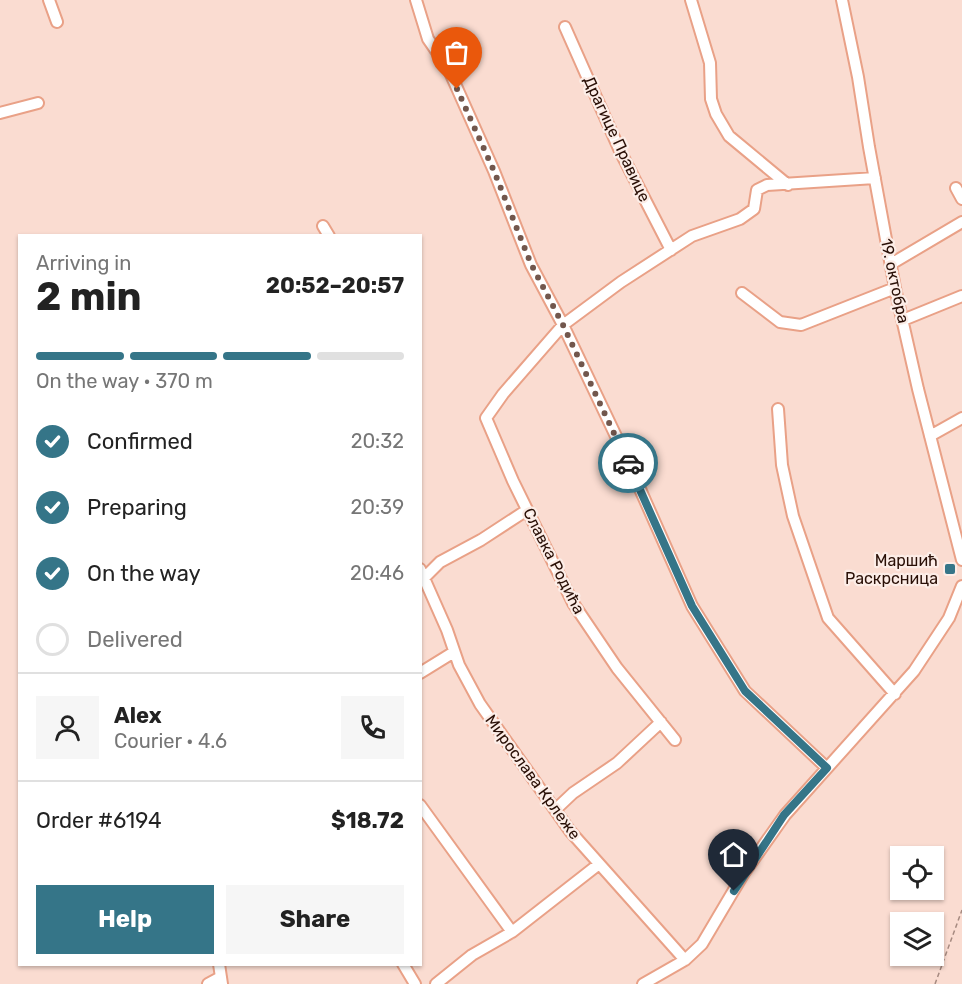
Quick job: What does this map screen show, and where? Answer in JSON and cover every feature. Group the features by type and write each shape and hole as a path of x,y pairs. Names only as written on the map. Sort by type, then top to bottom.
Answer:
{"street":[{"path":"50,0 57,22"},
{"path":"416,0 428,39 448,68 494,171 531,264 624,453 692,606 745,691 827,768"},
{"path":"691,0 710,63 711,99 716,114 729,136 788,185"},
{"name":"19. октобра","path":"842,0 895,288 962,560"},
{"name":"Драгице Правице","path":"566,27 620,151 670,250"},
{"path":"0,113 38,103"},
{"path":"563,325 621,282 692,236 740,219 754,209 757,190 767,185 875,178"},
{"path":"956,188 962,199"},
{"path":"891,264 962,222"},
{"path":"742,293 780,322 801,325 895,288"},
{"path":"903,320 962,296"},
{"name":"Славка Родића","path":"563,325 503,394 486,418 527,510 573,603 617,668 675,740"},
{"path":"778,409 782,465 793,516 828,618 895,694"},
{"path":"930,436 962,418"},
{"path":"422,573 481,540 527,510"},
{"name":"Мирослава Крлеже","path":"422,573 447,630 459,665 480,704 570,831 685,960"},
{"path":"643,984 685,960 702,944 744,873 784,815 914,671 949,618 962,586"},
{"path":"949,618 962,619"},
{"path":"422,672 454,651"},
{"path":"555,810 573,793 616,763 661,722"},
{"path":"422,808 512,932"},
{"path":"436,984 472,956 512,932 599,864"},
{"path":"404,966 415,984"},
{"path":"208,984 222,980"}],"path":[{"path":"935,984 962,910"}],"way so far":[{"path":"457,89 494,171 531,264 563,325 628,463"}],"place":[{"name":"Маршић Раскрсница","path":"950,569"}],"route":[{"path":"628,463 692,606 745,691 827,768 784,815 734,891"}]}
